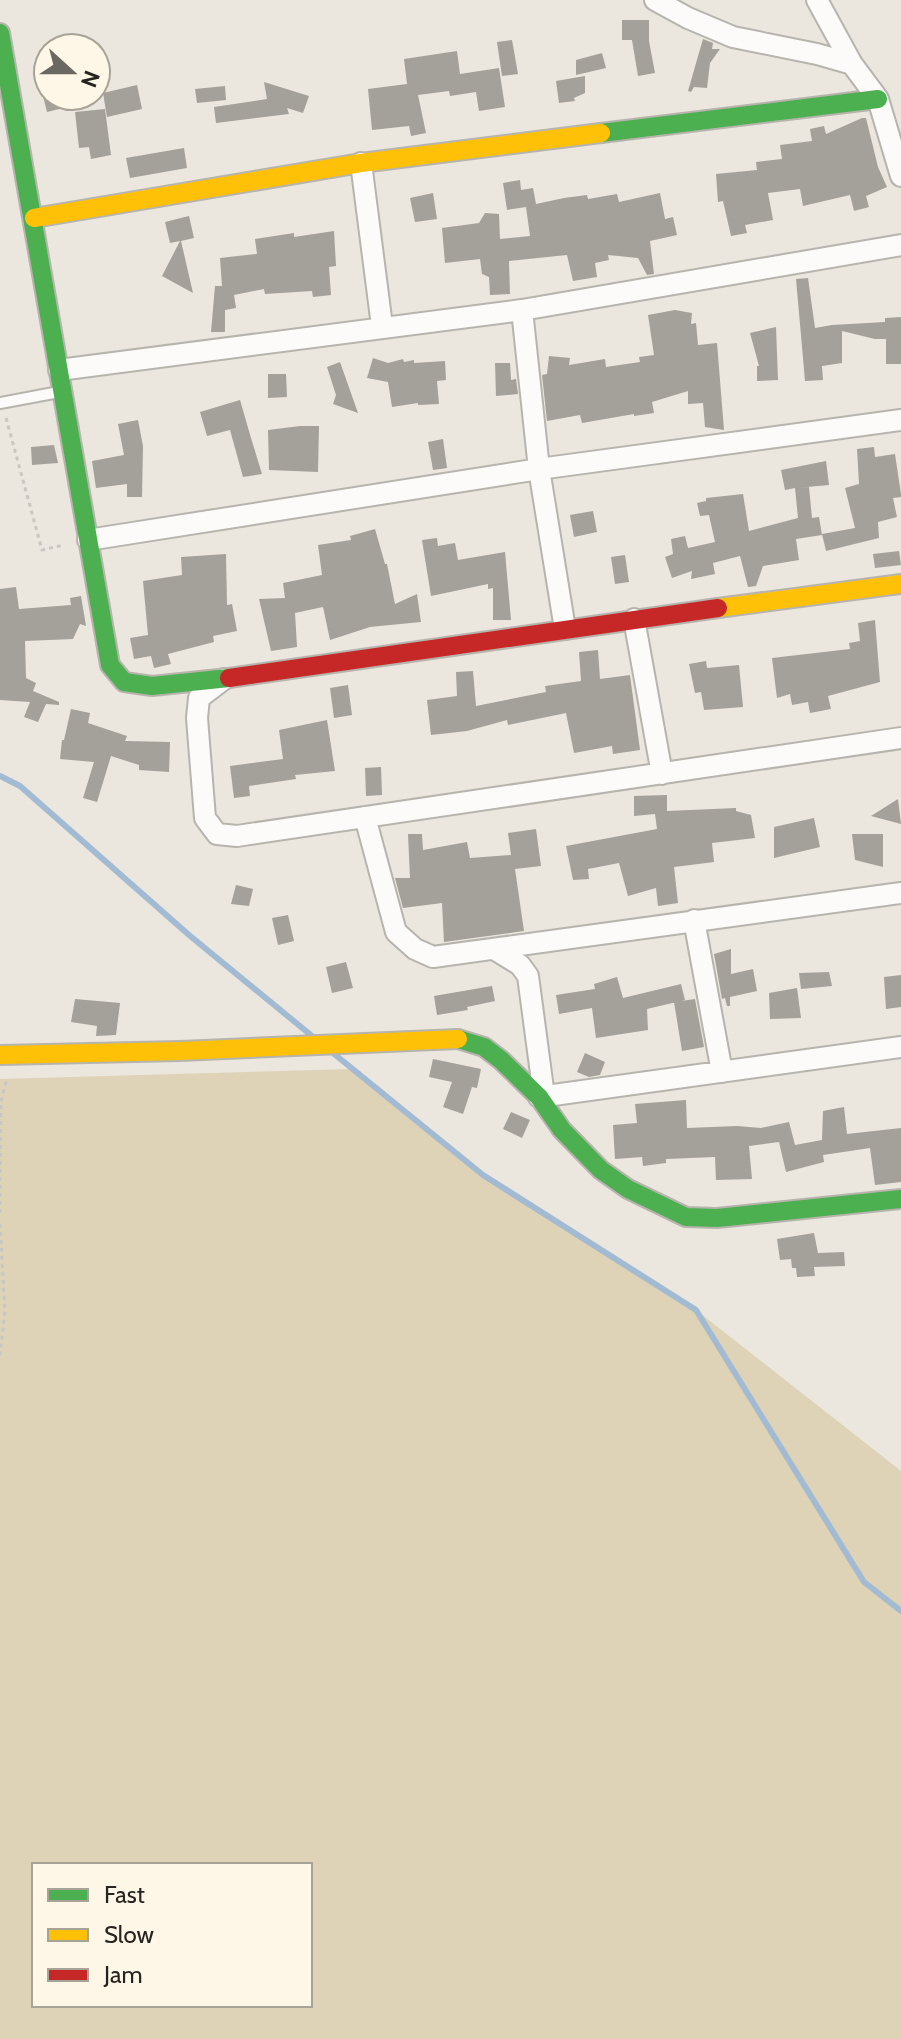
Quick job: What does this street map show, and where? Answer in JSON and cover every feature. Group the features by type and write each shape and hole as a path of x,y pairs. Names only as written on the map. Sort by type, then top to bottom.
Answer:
{"street":[{"path":"655,0 733,37 852,64"},
{"path":"817,0 852,64 878,99 901,176"},
{"path":"0,33 2,62 34,218 61,392 110,665 124,682 152,686 224,679 634,619 901,584"},
{"path":"34,218 361,163 878,99"},
{"path":"361,163 382,326"},
{"path":"59,370 522,310 901,245"},
{"path":"522,310 539,469 565,629"},
{"path":"88,540 539,469 901,420"},
{"path":"634,619 662,774"},
{"path":"224,679 199,698 197,718 205,818 217,834 237,836 901,738"},
{"path":"365,817 396,932 405,942 433,957 901,893"},
{"path":"694,920 722,1072"},
{"path":"494,949 520,965 528,976 541,1097"},
{"path":"6,1055 461,1039 484,1047 541,1097 562,1130 601,1170 628,1189 686,1217 717,1218 901,1199"},
{"path":"541,1097 901,1047"}],"lane":[{"path":"1,402 61,392"}],"path":[{"path":"1,402 42,550 88,540"},
{"path":"0,1213 1,1102 6,1055"},
{"path":"0,1224 5,1311 0,1356"}],"shaded area":[{"path":"352,1069 483,1175 696,1310 901,1471 901,2039 0,2039 0,1079"}],"building":[{"path":"622,20 649,20 655,73 638,76 632,40 622,40"},
{"path":"703,39 713,43 712,49 720,49 710,63 707,88 694,87 691,92 688,91"},
{"path":"512,40 518,74 502,76 497,42"},
{"path":"457,51 460,74 499,68 505,107 479,111 476,92 450,96 449,91 418,95 426,133 411,136 409,126 372,130 368,89 407,84 404,59"},
{"path":"602,53 606,68 576,75 576,60"},
{"path":"585,76 585,93 574,98 575,101 559,103 556,81"},
{"path":"264,82 309,96 303,113 287,108 289,114 216,123 214,107 267,99"},
{"path":"137,85 142,109 107,117 106,112 112,112 112,91"},
{"path":"225,86 226,100 197,103 195,89"},
{"path":"75,112 105,112 111,155 91,159 89,147 79,148"},
{"path":"866,118 878,167 887,187 866,196 869,207 854,211 850,195 803,206 800,189 768,193 773,220 745,225 747,233 731,236 723,201 718,202 716,174 757,170 756,162 782,159 780,145 812,141 810,129 824,126 826,134"},
{"path":"184,148 187,168 130,178 126,158"},
{"path":"520,180 521,190 533,188 536,204 587,195 588,199 617,194 619,202 660,193 665,219 673,217 677,235 650,241 654,274 647,275 638,258 608,255 609,260 595,263 597,277 573,281 567,255 509,261 510,294 490,295 489,277 482,274 480,259 445,263 442,228 479,223 485,213 499,214 500,239 530,236 526,207 507,210 503,183"},
{"path":"433,193 437,219 415,222 410,198"},
{"path":"189,216 194,238 181,241 193,293 162,276 180,241 170,243 165,222"},
{"path":"334,231 336,266 329,267 331,295 313,297 312,291 265,294 264,289 234,295 236,308 225,310 225,332 211,332 215,286 222,286 220,258 257,254 255,239"},
{"path":"808,278 815,328 885,322 885,318 901,317 901,364 886,364 886,339 842,331 842,363 822,366 823,380 805,381 796,279"},
{"path":"675,310 692,313 691,324 696,323 698,345 717,343 724,430 705,427 703,403 688,404 688,391 652,402 654,413 582,423 580,415 547,421 542,375 547,374 549,356 570,358 569,365 605,359 606,367 640,362 639,357 654,355 648,315"},
{"path":"776,327 778,380 757,381 759,366 750,333"},
{"path":"373,358 388,363 403,359 404,362 414,360 414,363 445,361 446,380 437,381 439,404 392,407 388,382 367,378"},
{"path":"340,362 358,413 333,404 336,395 327,367"},
{"path":"495,363 510,363 511,380 516,379 518,394 496,396"},
{"path":"268,374 286,374 287,397 268,398"},
{"path":"240,400 262,474 243,477 230,430 207,436 200,412"},
{"path":"138,420 143,446 142,497 127,497 127,484 96,488 92,461 124,455 118,424"},
{"path":"319,426 318,472 269,470 268,430"},
{"path":"443,439 447,468 433,470 428,442"},
{"path":"54,445 58,463 32,465 31,447"},
{"path":"874,447 875,457 895,454 901,494 901,497 893,498 897,517 878,522 879,538 826,551 822,534 855,528 845,488 859,484 857,449"},
{"path":"826,461 829,485 796,488 809,487 812,518 819,517 822,535 796,539 799,560 763,566 756,586 748,587 740,556 713,563 715,574 691,579 692,571 672,578 665,557 673,554 671,539 685,536 688,548 715,542 709,515 700,516 697,503 706,501 706,498 743,494 749,531 798,518 795,488 785,490 781,470"},
{"path":"593,511 597,532 574,537 570,515"},
{"path":"375,529 387,564 395,604 417,594 421,622 370,627 330,640 323,607 295,613 297,647 271,651 259,599 285,598 283,583 322,575 318,545 351,540 350,536"},
{"path":"437,538 438,546 455,543 458,560 505,552 511,620 493,620 493,588 488,589 488,584 431,596 422,540"},
{"path":"899,551 901,565 875,568 873,554"},
{"path":"226,554 227,605 232,604 237,631 213,636 214,642 168,654 171,664 154,668 151,656 134,659 130,638 148,635 143,581 182,575 181,557"},
{"path":"625,555 629,582 615,584 611,557"},
{"path":"16,587 19,609 71,605 70,598 81,596 86,626 80,624 73,639 25,641 26,678 36,683 33,691 59,702 59,705 46,704 38,722 24,717 30,702 0,700 0,589"},
{"path":"875,620 880,682 828,696 831,709 810,713 808,702 792,705 790,694 777,698 772,658 850,649 849,643 860,641 858,623"},
{"path":"598,650 600,679 630,675 640,750 613,754 612,746 574,753 566,713 508,725 507,720 467,731 431,735 427,700 457,696 456,672 473,671 476,706 546,692 545,686 581,681 579,652"},
{"path":"706,661 707,668 739,665 743,707 704,710 701,692 695,693 689,664"},
{"path":"348,685 352,715 334,718 330,688"},
{"path":"71,709 90,713 88,723 127,736 125,741 170,742 169,772 139,770 139,765 111,756 97,802 83,798 94,762 60,759"},
{"path":"327,720 335,771 295,775 296,779 249,786 250,796 234,798 230,766 283,759 279,730"},
{"path":"381,767 382,795 366,796 365,768"},
{"path":"667,795 667,811 736,808 736,811 751,815 755,838 712,843 714,862 674,867 678,903 658,906 656,888 628,896 619,863 588,869 589,879 573,880 566,846 657,829 655,814 634,816 634,796"},
{"path":"898,799 901,824 871,816"},
{"path":"814,818 820,847 774,858 774,827"},
{"path":"536,829 541,866 515,869 524,931 444,942 442,903 403,908 395,878 410,878 408,834 422,834 423,850 467,842 470,858 511,855 508,833"},
{"path":"852,834 883,834 883,867 855,860"},
{"path":"236,885 253,889 249,906 231,904"},
{"path":"288,915 294,941 278,945 272,918"},
{"path":"731,949 731,974 753,969 757,991 730,997 730,1006 727,1006 725,998 722,999 714,954"},
{"path":"346,962 353,988 332,993 326,967"},
{"path":"829,972 832,986 801,989 799,973"},
{"path":"901,975 901,1007 886,1009 884,977"},
{"path":"617,977 623,998 681,984 685,1000 647,1009 648,1030 596,1038 592,1008 559,1014 556,995 595,989 594,984"},
{"path":"492,986 495,1001 467,1007 468,1010 437,1015 434,996"},
{"path":"797,988 801,1018 770,1019 769,993"},
{"path":"75,999 120,1003 116,1035 96,1036 97,1026 71,1022"},
{"path":"695,999 704,1047 682,1051 674,1002"},
{"path":"585,1053 605,1062 600,1075 589,1077 577,1072"},
{"path":"433,1059 481,1069 477,1088 472,1087 463,1114 443,1107 452,1082 429,1077"},
{"path":"686,1100 687,1128 761,1128 789,1122 795,1145 822,1140 823,1111 844,1107 847,1134 901,1128 901,1182 875,1185 870,1148 823,1155 824,1162 786,1172 779,1142 749,1146 752,1179 716,1180 715,1157 666,1159 666,1163 643,1166 642,1157 615,1159 613,1125 637,1123 635,1104"},
{"path":"511,1112 530,1120 522,1138 503,1129"},
{"path":"814,1233 818,1253 844,1252 845,1266 814,1267 815,1276 797,1277 791,1259 780,1260 777,1239"}],"waterway":[{"path":"0,776 20,786 189,935 312,1036"},
{"path":"333,1053 483,1175 696,1310 864,1582 901,1611"}],"traffic: fast":[{"path":"0,33 110,665 124,682 152,686 229,678"},
{"path":"601,133 878,99"},
{"path":"458,1039 484,1047 501,1060 539,1097 562,1130 601,1170 628,1189 686,1217 717,1218 901,1199"}],"traffic: slow":[{"path":"34,218 361,163 601,133"},
{"path":"718,608 901,584"},
{"path":"0,1055 458,1039"}],"traffic: jam":[{"path":"229,678 718,608"}]}
